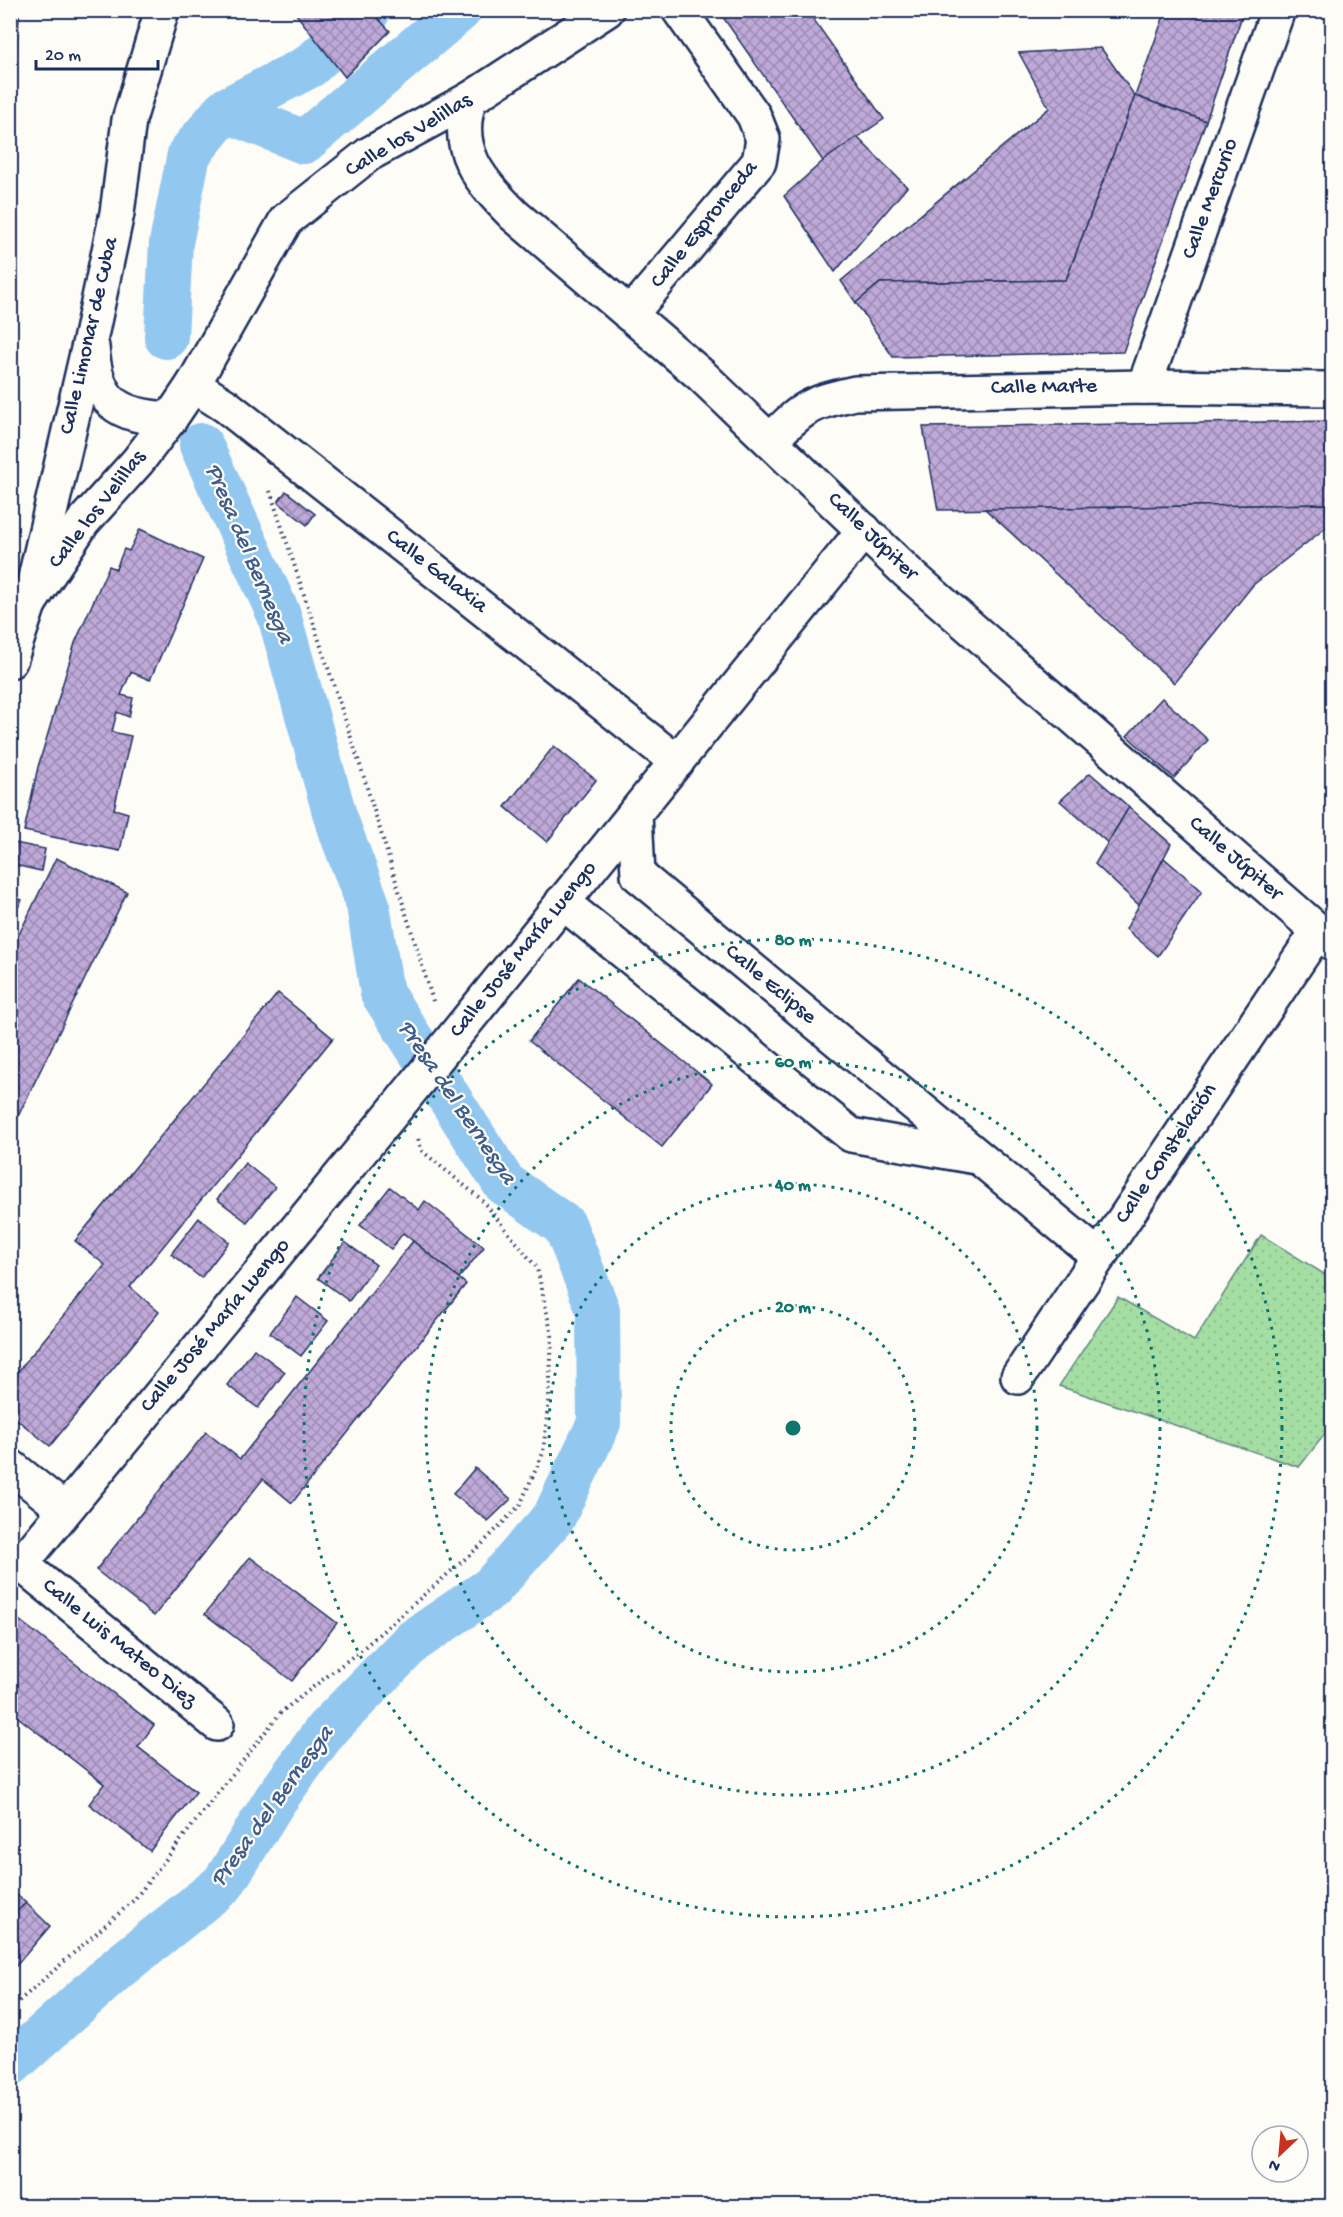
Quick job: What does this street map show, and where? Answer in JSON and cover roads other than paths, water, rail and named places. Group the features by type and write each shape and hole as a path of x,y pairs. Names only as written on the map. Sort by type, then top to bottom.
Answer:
{"street":[{"name":"Calle Limonar de Cuba","path":"10,661 29,604 91,336 117,213 129,120 162,10"},
{"name":"Calle los Velillas","path":"29,604 83,522 138,461 193,385 286,220 369,154 470,99 608,10"},
{"name":"Calle Espronceda","path":"630,315 759,162 764,139 754,116 679,10"},
{"name":"Calle Mercurio","path":"1144,387 1278,10"},
{"name":"Calle Júpiter","path":"470,99 464,117 465,144 488,188 514,215 771,440 907,572 1325,937"},
{"name":"Calle los Velillas","path":"91,336 93,359 100,387 114,406 133,415 170,418"},
{"name":"Calle Galaxia","path":"193,385 236,413 677,762"},
{"name":"Calle Marte","path":"771,440 796,415 818,401 855,393 1144,387 1332,389"},
{"name":"Calle José María Luengo","path":"21,1564 402,1101 864,530"},
{"name":"Calle Eclipse","path":"635,813 638,875 1098,1256"},
{"name":"Calle Eclipse","path":"562,902 851,1135 978,1157"},
{"name":"Calle Constelación","path":"1018,1377 1098,1256 1325,937"},
{"path":"10,1466 64,1509"},
{"name":"Calle Luis Mateo Diez","path":"21,1564 218,1724"}],"waterway":[{"name":"Presa del Bernesga","path":"166,337 171,243 189,154 225,110 304,142 460,10"},
{"name":"Presa del Bernesga","path":"225,110 310,66 368,12"},
{"name":"Presa del Bernesga","path":"10,2065 119,1967 223,1884 275,1800 326,1730 412,1642 491,1588 554,1517 599,1423 598,1310 565,1226 504,1183 382,993 368,905 336,819 279,615 201,445"}],"railway":[{"path":"10,119 18,10"}]}
